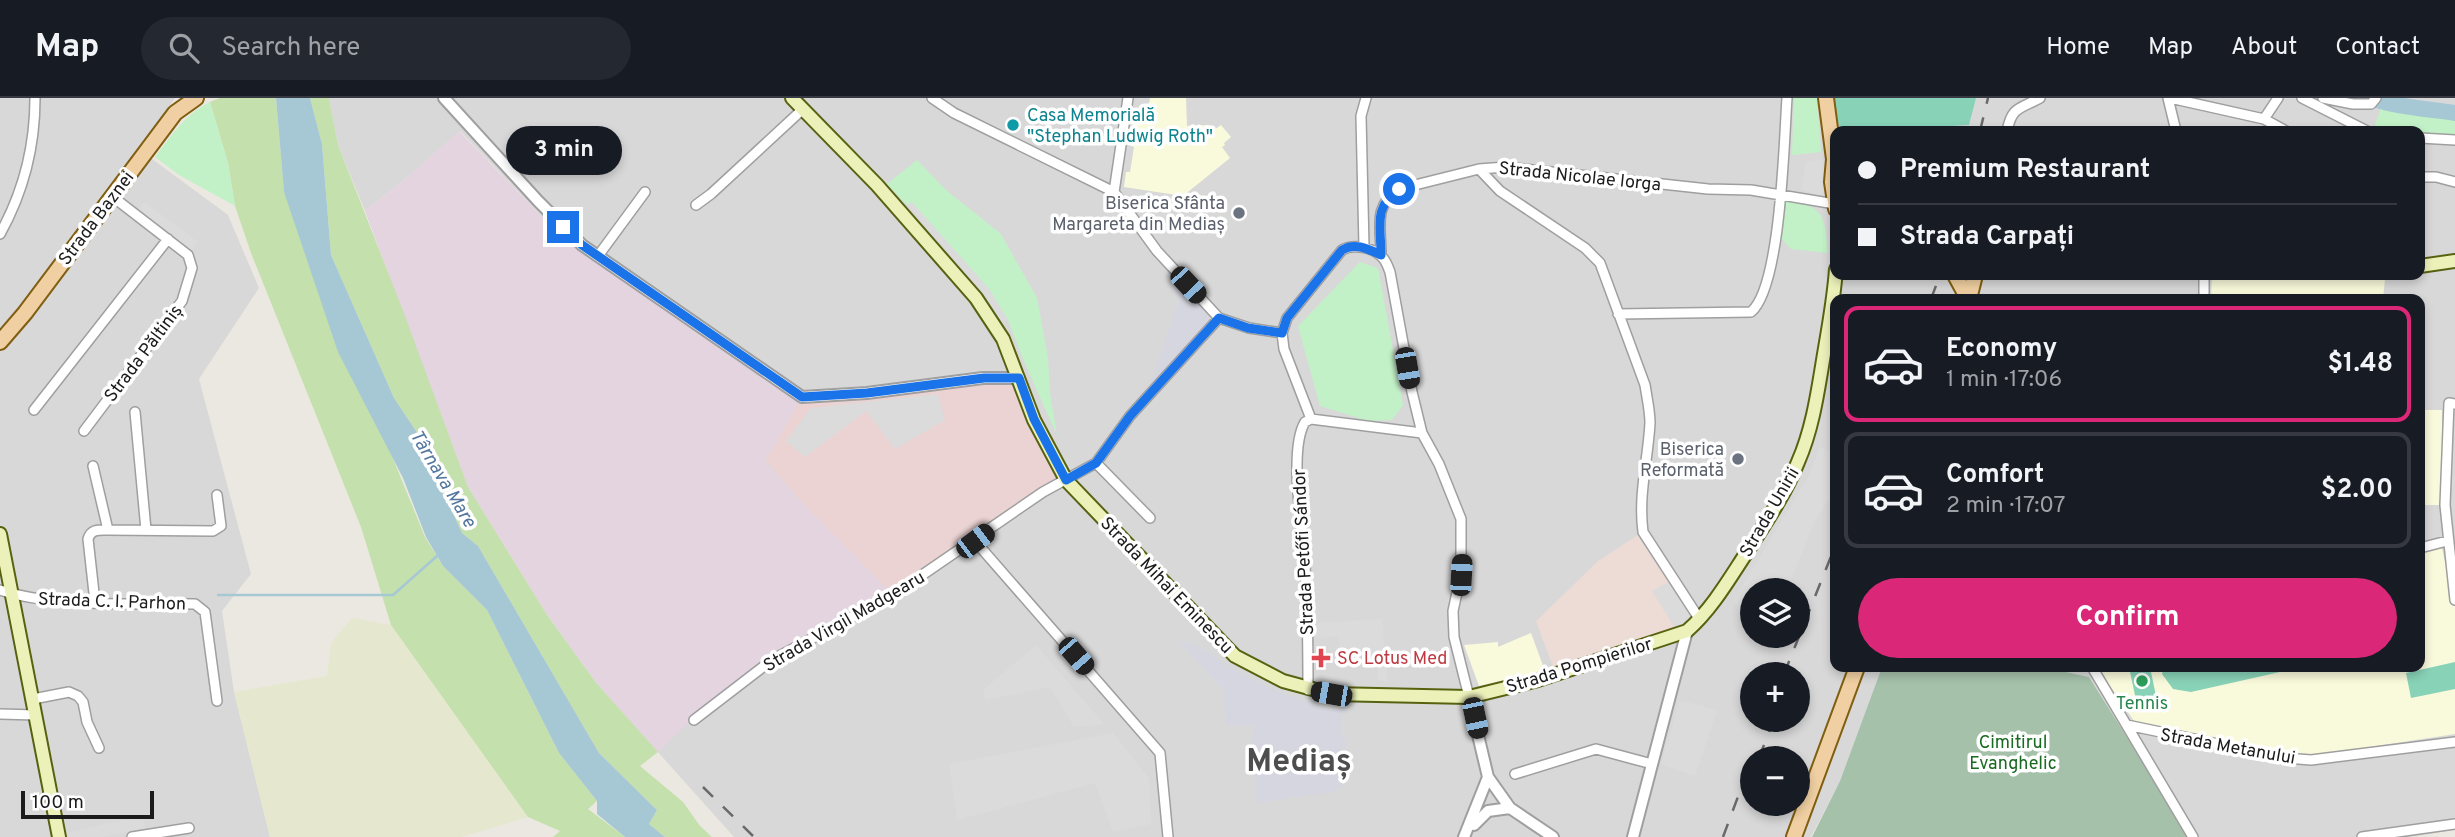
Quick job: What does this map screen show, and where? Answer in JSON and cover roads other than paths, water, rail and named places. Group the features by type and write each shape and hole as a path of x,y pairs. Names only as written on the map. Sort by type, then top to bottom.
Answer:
{"main road":[{"path":"175,113 185,98"},
{"name":"Strada Baznei","path":"0,342 25,313 175,113 196,98"},
{"name":"Strada Mihai Eminescu","path":"792,98 877,185 956,273 990,318 1003,339 1034,419 1066,480 1225,648 1273,677 1308,690 1356,696 1469,697"},
{"path":"1826,98 1830,126"},
{"path":"2425,264 2455,261"},
{"name":"Strada Unirii","path":"1834,293 1835,280"},
{"name":"Strada Unirii","path":"1834,293 1839,280"},
{"name":"Strada Unirii","path":"1688,631 1700,620 1735,570 1786,488 1798,463 1812,416 1830,315"},
{"path":"0,534 5,592 33,699 59,837"},
{"name":"Strada Pompierilor","path":"1469,697 1538,680 1688,631"},
{"path":"1794,837 1855,672"}],"street":[{"path":"0,234 25,180 33,139 35,98"},
{"path":"445,98 563,227 598,256 802,397 867,393 984,378 1019,378"},
{"path":"932,98 954,113 1114,192 1157,251 1219,318 1248,328 1282,333"},
{"path":"1114,192 1128,98"},
{"path":"1364,247 1361,116 1366,98"},
{"path":"1618,314 1751,312 1763,295 1776,241 1787,98"},
{"path":"2009,126 2014,112 2020,106 2040,98"},
{"path":"2175,126 2169,98 2264,119 2277,126"},
{"path":"2264,119 2278,98"},
{"path":"2302,98 2357,126"},
{"path":"2323,98 2353,104 2373,101"},
{"path":"696,205 803,109"},
{"path":"2425,138 2455,139"},
{"name":"Strada Nicolae Iorga","path":"1381,255 1381,206 1390,195 1399,189 1479,169 1506,167 1708,189 1779,193 1830,206"},
{"path":"1479,169 1500,191 1594,256 1604,272 1645,385 1648,404 1650,421 1642,478 1643,532 1700,620"},
{"path":"2425,177 2455,182"},
{"path":"598,256 645,192"},
{"name":"Strada Păltiniș","path":"84,431 165,326 182,300 190,281 191,259 113,197"},
{"path":"34,410 168,239"},
{"path":"1422,433 1311,419 1284,349 1282,333 1287,318 1342,250 1350,246 1364,247 1381,255 1390,272 1422,433 1439,464 1461,519 1461,575 1453,611 1454,637 1489,777 1510,808 1553,837"},
{"path":"1150,518 1096,463 1130,416 1219,318"},
{"path":"2455,404 2449,403 2445,505 2455,600"},
{"path":"135,412 146,530"},
{"name":"Strada Petőfi Sándor","path":"1308,690 1305,566 1298,467 1299,437 1305,422 1311,419"},
{"name":"Strada Virgil Madgearu","path":"694,720 772,660 893,595 1043,492 1096,463"},
{"path":"93,466 108,530"},
{"path":"95,602 88,539 94,531 218,529 221,526 216,495"},
{"path":"975,541 1160,753 1168,837"},
{"path":"2425,547 2447,541"},
{"name":"Strada C. I. Parhon","path":"5,592 50,600 195,604 201,607 205,612 217,702"},
{"path":"1633,837 1688,631"},
{"path":"2095,672 2193,837"},
{"path":"33,699 69,692 78,696 83,702 99,748"},
{"path":"0,714 36,715"},
{"name":"Strada Metanului","path":"2127,725 2285,758 2311,760 2455,742"},
{"path":"1515,774 1596,749 1652,764"},
{"path":"1465,836 1489,777"},
{"path":"1465,836 1488,811 1510,808"},
{"path":"2362,837 2455,824"},
{"path":"132,837 188,828"}],"water":[{"path":"276,98 310,98 322,144 331,255 394,398 416,431 462,533 478,546 599,753 657,810 649,824 665,837 625,837 597,814 597,801 559,753 487,610 443,566 426,537 403,478 338,352 284,192"}],"waterway":[{"path":"2374,98 2400,105 2455,113"},
{"path":"218,595 393,595 437,556"}],"railway":[{"path":"1981,126 1988,98"},
{"path":"1933,294 1938,280"},
{"path":"1789,662 1830,559"},
{"path":"1764,746 1769,732"},
{"path":"703,787 754,837"},
{"path":"1723,837 1740,791"}],"place":[{"name":"Casa Memorială \"Stephan Ludwig Roth\"","path":"1013,125"},
{"name":"Biserica Sfânta Margareta din Mediaș","path":"1239,213"},
{"name":"Biserica Reformată","path":"1738,459"},
{"name":"SC Lotus Med","path":"1321,658"},
{"name":"Tennis","path":"2142,681"}],"district":[{"name":"Mediaș","path":"1299,760"}],"water label":[{"name":"Târnava Mare","path":"444,478"}],"park label":[{"name":"Cimitirul Evanghelic","path":"2013,752"}]}
